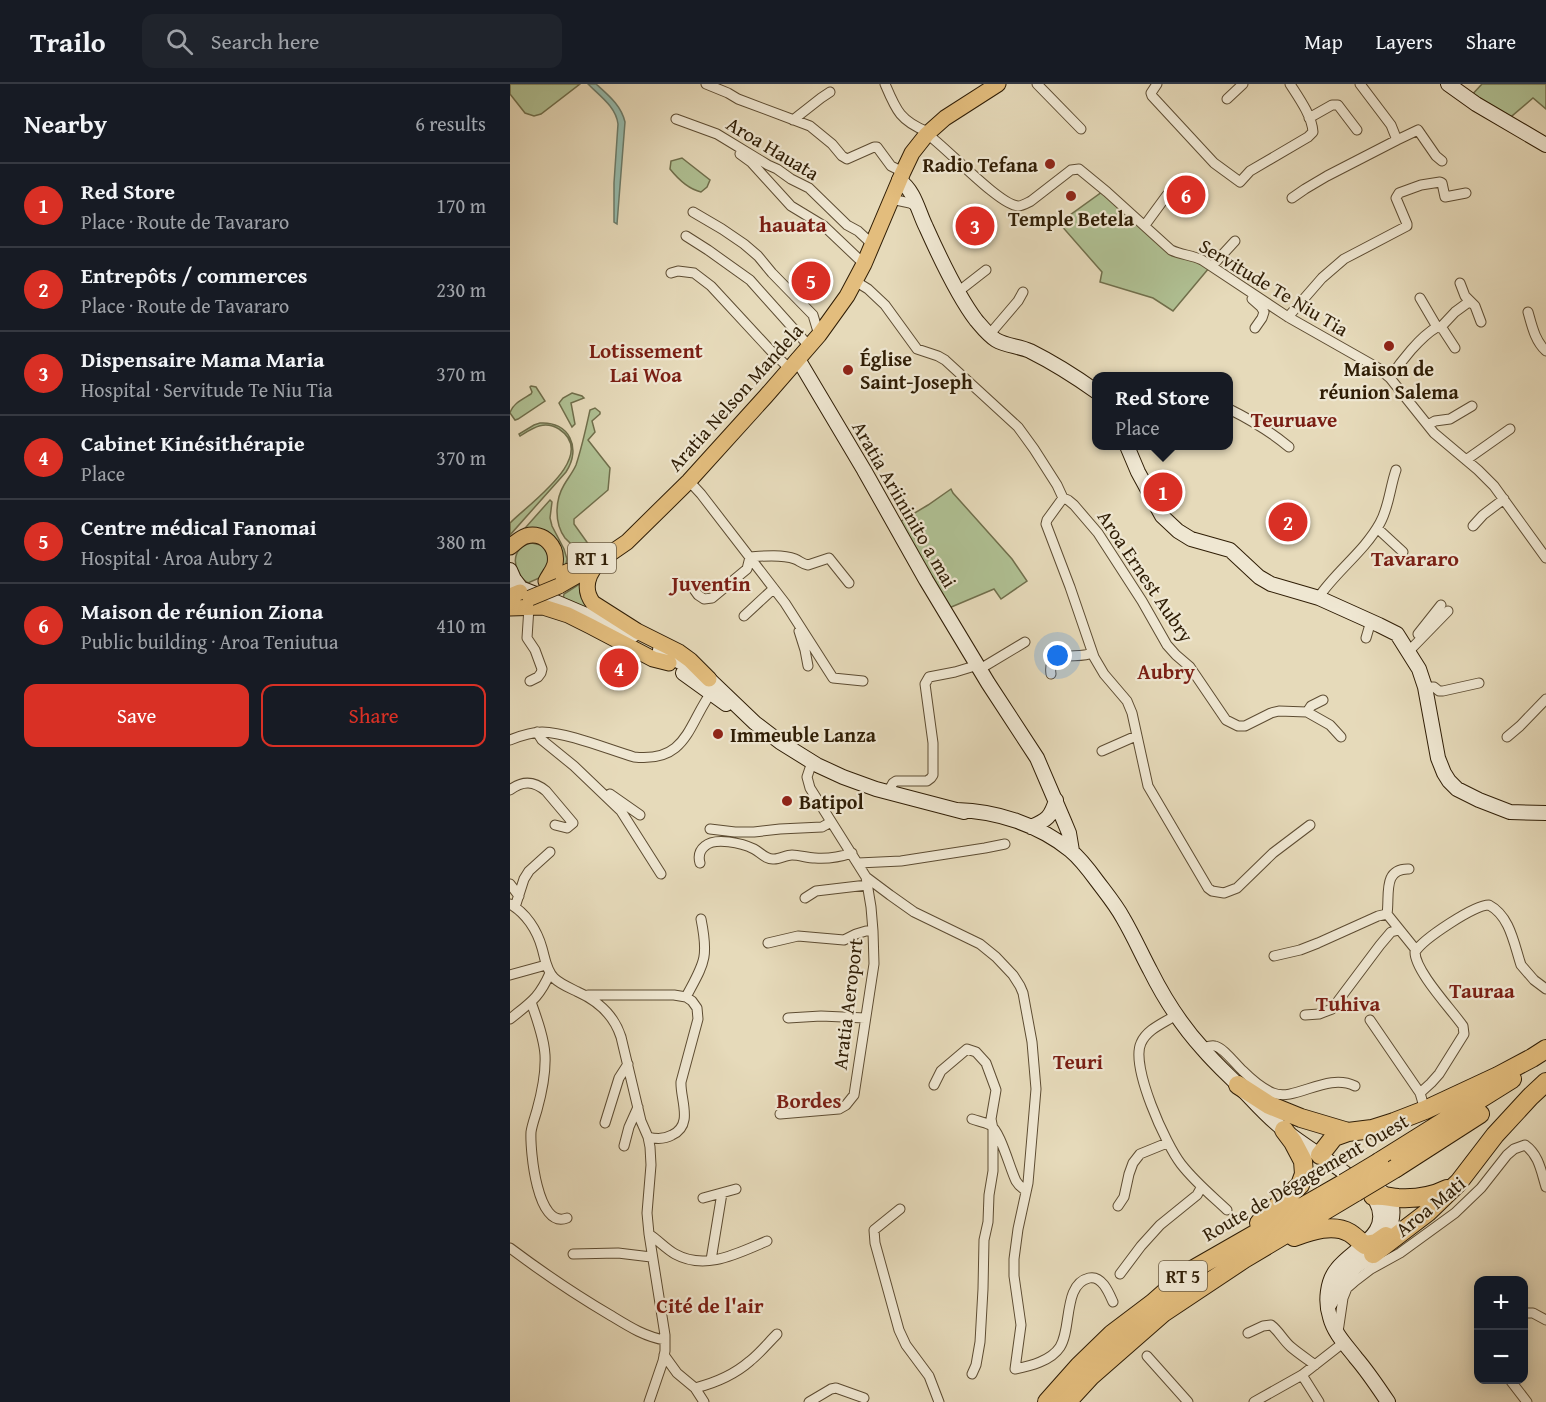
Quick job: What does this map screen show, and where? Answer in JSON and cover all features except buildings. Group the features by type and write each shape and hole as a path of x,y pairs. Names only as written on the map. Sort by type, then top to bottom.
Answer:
{"highway":[{"path":"1323,1152 1334,1137 1394,1122 1422,1101 1498,1076 1546,1049"},
{"name":"Route de Dégagement Ouest","path":"1067,1402 1091,1376 1163,1313 1214,1278 1365,1191 1387,1165 1546,1056"},
{"name":"Route de Dégagement Ouest","path":"1387,1165 1546,1071"},
{"path":"1369,1249 1428,1212 1459,1182 1495,1135 1546,1082"},
{"path":"1238,1085 1269,1105 1301,1118 1348,1132"},
{"path":"1187,1273 1249,1231 1300,1185 1304,1174 1303,1161 1284,1130"},
{"path":"1365,1191 1396,1198 1420,1198 1438,1193 1459,1182"},
{"name":"Route de Dégagement Ouest","path":"1047,1402 1079,1366 1113,1334 1187,1273 1365,1191"},
{"path":"1267,1246 1309,1232 1333,1228 1350,1233 1369,1249"},
{"path":"1369,1249 1386,1236"}],"main road":[{"name":"Aratia Nelson Mandela","path":"510,607 520,594 598,562 627,542 689,482 814,341 847,297 864,264 912,153 927,133 945,118 998,84"},
{"path":"1448,84 1476,104 1546,145"},
{"path":"901,176 971,313 989,336 1022,348 1052,363 1092,389"},
{"name":"Aratia Ariininito a mai","path":"794,364 864,470 926,580 1037,758 1054,807 1069,833 1072,851"},
{"path":"1128,450 1162,516 1178,531 1191,539 1230,550 1270,584 1318,598 1397,634 1419,669 1425,687 1435,748 1449,781 1457,789 1510,812 1546,813"},
{"name":"Aratia Nelson Mandela","path":"550,583 623,537 636,532"},
{"path":"512,541 530,536 539,536 548,541 553,548 555,558 550,583"},
{"path":"598,562 587,581 589,597 593,603 637,631 690,660 712,686"},
{"path":"510,570 520,594 543,607 568,615 609,635 653,659 669,663"},
{"path":"520,594 626,631 649,644 712,686 780,742 812,762 843,777 1023,830 1072,851 1088,867 1123,916 1176,1015 1202,1048 1261,1110 1284,1130 1323,1152"},
{"path":"602,622 712,686"},
{"path":"1031,827 1042,822 1054,807"},
{"path":"1053,842 1054,807"},
{"path":"957,810 973,810 1031,827 1053,842 1097,881"},
{"path":"1238,1085 1323,1152 1377,1202 1380,1219 1369,1249 1351,1271 1328,1307 1330,1318 1340,1338 1388,1402"},
{"path":"1365,1191 1392,1206 1392,1223 1386,1236"}],"street":[{"path":"706,84 738,99 810,126 847,159 877,147 901,176"},
{"path":"885,84 903,118 927,133"},
{"path":"1037,84 1081,129"},
{"path":"1157,84 1151,93 1152,96 1214,163 1240,182 1250,171 1311,135 1313,129 1309,118 1290,84"},
{"path":"1227,99 1243,84"},
{"path":"1360,84 1391,125 1397,140"},
{"path":"792,120 830,92"},
{"path":"1309,118 1332,105 1338,105 1357,130"},
{"name":"Aroa Hauata","path":"676,119 717,134 808,188 847,225 858,231 872,244"},
{"path":"1292,198 1313,184 1418,130 1442,161"},
{"name":"Servitude Te Niu Tia","path":"927,133 1000,199 1017,206 1023,205 1071,170 1079,169 1171,249 1194,256 1212,266 1288,317 1368,362 1390,378 1434,433 1489,481 1545,553"},
{"path":"709,138 725,144 752,162 791,206 824,226 864,264"},
{"path":"1288,317 1322,278 1344,259 1407,226 1396,198 1399,193 1421,185 1440,182 1443,183 1446,197 1466,193"},
{"path":"1144,225 1167,195"},
{"path":"891,198 919,208"},
{"path":"693,212 722,229 758,256 813,315 814,341"},
{"path":"686,236 750,280 814,341"},
{"path":"1212,266 1236,242"},
{"path":"959,291 986,270"},
{"path":"672,273 678,271 694,273 711,286 773,353 794,364"},
{"name":"Aroa Ernest Aubry","path":"855,280 885,305 917,349 945,360 1018,427 1057,485 1063,498 1074,505 1098,533 1167,645 1190,667 1226,720 1238,726 1245,726 1279,711 1307,712"},
{"path":"1460,283 1465,296 1475,306 1481,322"},
{"path":"989,336 1023,292"},
{"path":"1251,292 1253,301 1264,312 1255,328"},
{"path":"1420,298 1455,348"},
{"path":"1390,378 1404,359 1428,334 1470,302"},
{"path":"1528,312 1538,343 1546,351"},
{"path":"1428,425 1450,419 1472,406"},
{"path":"1233,411 1255,422 1289,447"},
{"path":"1466,460 1510,429"},
{"path":"1318,598 1327,585 1363,548 1377,528 1387,507 1396,470"},
{"path":"689,482 701,494 793,615 833,678 863,681"},
{"path":"1063,498 1046,524 1092,653 1104,674 1127,701 1148,786 1208,888 1224,893 1237,888 1273,853 1310,825"},
{"path":"1473,526 1504,499"},
{"path":"1377,528 1403,552"},
{"path":"750,557 780,557 794,559 808,565 829,558 849,583"},
{"path":"693,588 704,599 712,598 747,569 750,557"},
{"path":"744,616 773,588"},
{"path":"520,594 527,638 535,650 542,669 538,676 530,681"},
{"path":"1408,649 1445,608"},
{"path":"793,615 808,666"},
{"path":"1366,638 1371,621"},
{"path":"888,792 896,781 927,781 933,775 933,743 925,684 929,676 979,667 1025,642"},
{"path":"1051,674 1050,667 1059,657 1086,656 1092,653"},
{"path":"1425,687 1434,687 1443,691 1479,683"},
{"path":"510,740 537,732 562,735 634,757 660,756 675,747 689,733 712,686"},
{"path":"1507,736 1546,699"},
{"path":"1323,700 1311,706 1307,712 1330,725 1341,737"},
{"path":"537,732 542,740 583,775 625,816 661,874"},
{"path":"1102,751 1136,736"},
{"name":"Aratia Aeroport","path":"780,1114 839,1109 846,1105 854,1095 874,964 867,881 858,862 808,783 808,770 812,762"},
{"path":"583,775 640,815"},
{"path":"510,790 526,782 541,787 573,823 567,828 555,825"},
{"path":"710,829 754,832 822,827 831,822"},
{"path":"699,862 703,847 714,841 754,849 773,860 790,855 829,858 852,853"},
{"path":"858,862 901,861 1005,844"},
{"path":"550,852 529,871 513,905 535,930 548,969 559,982 586,995 606,1011 616,1024 641,1121 648,1137 651,1156 647,1213 651,1257 665,1340 660,1374 649,1402"},
{"path":"1409,869 1401,869 1390,880 1387,914 1416,950"},
{"path":"805,898 816,891 867,881 920,915 980,944 1013,975 1020,986 1032,1042 1036,1089 1030,1166 1014,1259 1021,1325 1015,1369 1041,1361 1053,1355 1061,1346 1069,1317 1070,1300 1077,1284 1092,1277 1101,1281 1113,1302"},
{"path":"510,884 519,896"},
{"path":"1422,1101 1431,1083 1462,1039 1464,1030 1419,967 1415,956 1416,950 1467,912 1476,907 1489,905 1504,919 1525,971 1546,989"},
{"path":"1274,956 1300,950 1387,914"},
{"path":"686,998 705,958 705,939 701,919"},
{"path":"1305,1014 1319,1014 1332,1009 1391,932 1399,930"},
{"path":"768,943 798,936 844,940 866,931 873,931"},
{"path":"510,975 548,969"},
{"path":"510,1019 543,990 548,969"},
{"path":"586,995 674,995 686,998 696,1008 698,1019 681,1082 685,1120 681,1130 672,1135 662,1138 648,1137"},
{"path":"510,1014 528,1005"},
{"path":"528,1005 545,1054 544,1082 531,1131 536,1178 541,1200 553,1218 558,1221 567,1218"},
{"path":"1176,1015 1147,1034 1140,1046 1139,1061 1145,1085 1167,1143 1180,1164 1227,1210"},
{"path":"789,1018 821,1016 865,1018"},
{"path":"1370,1020 1422,1101"},
{"path":"1202,1048 1211,1046 1219,1048 1244,1072 1275,1094 1284,1096 1329,1083 1355,1086"},
{"path":"934,1085 941,1071 967,1049 976,1052 986,1064 996,1090 992,1107 993,1171 984,1240 980,1342 972,1374"},
{"path":"605,1123 619,1078 628,1064"},
{"path":"624,1146 638,1107"},
{"path":"972,1119 992,1125 999,1136 1018,1185 1026,1191"},
{"path":"1118,1206 1124,1197 1133,1163 1140,1154 1167,1143"},
{"name":"Aroa Mati","path":"1340,1338 1341,1305 1347,1288 1371,1269 1400,1253 1455,1214 1514,1149 1525,1145 1532,1150 1537,1157 1546,1187"},
{"path":"1120,1274 1147,1239 1202,1188"},
{"path":"703,1198 736,1189"},
{"path":"711,1260 722,1193"},
{"path":"900,1209 874,1230 875,1243 906,1345 929,1376 939,1402"},
{"path":"649,1234 672,1253 690,1259 718,1260 767,1241"},
{"path":"510,1248 590,1303 652,1338 665,1340"},
{"path":"573,1254 618,1253 651,1257"},
{"path":"1528,1313 1539,1315 1546,1320"},
{"path":"1248,1333 1271,1325 1293,1349 1315,1365"},
{"path":"695,1388 739,1370 777,1334"},
{"path":"1254,1402 1302,1375 1315,1365 1340,1338"},
{"path":"664,1355 677,1373 695,1388 704,1402"},
{"path":"1147,1356 1188,1402"},
{"path":"1302,1375 1319,1402"},
{"path":"1513,1384 1527,1402"},
{"path":"809,1402 836,1388 864,1398"}],"shaded area":[{"path":"510,84 580,84 541,114 534,116 525,113 510,94"},
{"path":"588,84 596,84 609,96 617,105 625,122 617,224 614,222 614,183 617,118 611,107"},
{"path":"1482,84 1546,84 1546,109 1533,98 1506,121 1468,99"},
{"path":"682,158 710,180 701,192 692,189 670,169 671,161"},
{"path":"1102,192 1166,243 1209,268 1173,311 1153,298 1100,282 1102,272 1059,223"},
{"path":"531,386 536,387 545,401 515,420 510,413 511,410 531,394"},
{"path":"572,393 584,398 571,403 575,424 572,427 559,403"},
{"path":"595,408 600,414 592,421 595,432 588,440 610,468 608,490 574,519 574,524 589,545 589,549 582,549 570,543 561,532 557,519 557,504 561,491 576,465 590,410"},
{"path":"540,423 559,426 565,431 572,445 571,463 566,472 510,535 510,523 556,479 566,466 571,453 569,440 554,426 539,426 520,436 519,434"},
{"path":"951,489 1012,559 1027,581 1001,599 994,589 949,608 898,523"},
{"path":"550,500 552,502 550,518 552,526 567,559 564,574 555,547 518,536"},
{"path":"532,543 545,546 551,557 546,575 528,583 518,573 515,560 520,549"},
{"path":"581,583 590,610 563,600 564,594"}],"place":[{"name":"Radio Tefana","path":"1050,164"},
{"name":"Maison de réunion Ziona","path":"1186,195"},
{"name":"Temple Betela","path":"1071,196"},
{"name":"Dispensaire Mama Maria","path":"975,226"},
{"name":"Centre médical Fanomai","path":"811,281"},
{"name":"Maison de réunion Salema","path":"1389,346"},
{"name":"Église Saint-Joseph","path":"848,370"},
{"name":"Red Store","path":"1163,492"},
{"name":"Entrepôts / commerces","path":"1288,522"},
{"name":"Cabinet Kinésithérapie","path":"619,668"},
{"name":"Immeuble Lanza","path":"718,734"},
{"name":"Batipol","path":"787,801"}],"district":[{"name":"hauata","path":"793,224"},
{"name":"Lotissement Lai Woa","path":"646,362"},
{"name":"Teuruave","path":"1294,419"},
{"name":"Tavararo","path":"1415,558"},
{"name":"Juventin","path":"711,583"},
{"name":"Aubry","path":"1166,671"},
{"name":"Tauraa","path":"1482,990"},
{"name":"Tuhiva","path":"1348,1003"},
{"name":"Teuri","path":"1078,1061"},
{"name":"Bordes","path":"809,1100"},
{"name":"Cité de l'air","path":"710,1305"}]}
